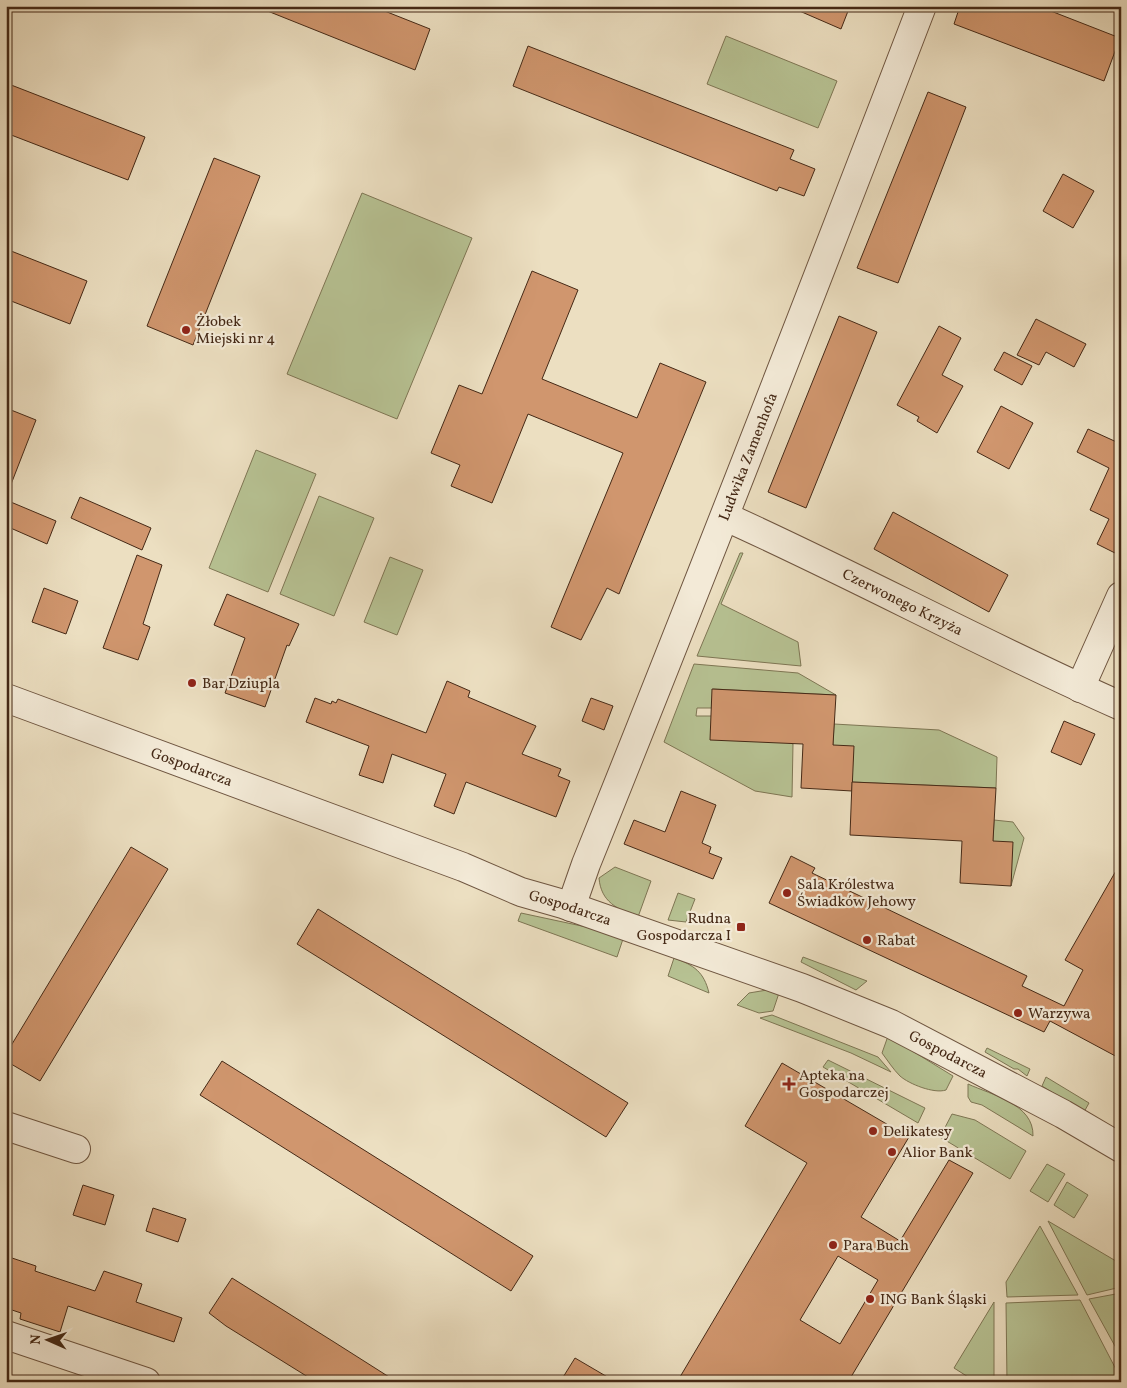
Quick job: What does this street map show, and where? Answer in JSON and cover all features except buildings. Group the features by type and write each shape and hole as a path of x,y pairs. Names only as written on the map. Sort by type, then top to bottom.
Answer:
{"street":[{"name":"Ludwika Zamenhofa","path":"572,907 586,864 726,517 778,376 922,6"},
{"name":"Czerwonego Krzyża","path":"726,517 1121,706"},
{"path":"1080,688 1121,596"},
{"name":"Gospodarcza","path":"6,698 463,867 513,889 572,907 802,988 891,1024 1063,1114 1121,1148"},
{"path":"6,1126 76,1149"},
{"path":"6,1335 146,1382"}],"green space":[{"path":"726,36 837,81 818,128 707,84"},
{"path":"362,193 472,238 397,419 287,374"},
{"path":"256,450 316,474 268,592 209,568"},
{"path":"319,496 374,518 334,616 280,594"},
{"path":"740,553 743,553 721,604 798,642 801,666 697,656"},
{"path":"390,557 423,570 397,635 364,622"},
{"path":"694,664 798,673 836,695 713,689 712,708 697,708 696,716 711,716 793,744 792,797 755,791 664,742"},
{"path":"834,724 939,730 997,757 996,788 852,782 833,745"},
{"path":"994,820 1013,822 1024,838 1011,886 993,841"},
{"path":"615,867 651,881 638,917 611,904 603,893 599,878"},
{"path":"678,893 695,899 686,922 668,920"},
{"path":"521,913 591,928 623,939 617,957 518,921"},
{"path":"803,957 867,981 856,990 801,962"},
{"path":"674,958 687,963 697,970 704,980 709,993 668,976"},
{"path":"767,990 779,993 773,1011 759,1013 737,1005 749,993"},
{"path":"772,1015 878,1057 891,1072 851,1053 760,1018"},
{"path":"888,1036 953,1076 946,1090 935,1091 922,1088 900,1076 882,1053"},
{"path":"987,1048 1030,1069 1027,1076 1018,1069 1014,1069 985,1052"},
{"path":"828,1060 925,1108 918,1123 823,1067"},
{"path":"1046,1077 1089,1103 1084,1112 1042,1086"},
{"path":"968,1084 1010,1102 1019,1108 1027,1116 1033,1136 982,1105 971,1102 968,1097"},
{"path":"952,1114 975,1120 1026,1151 1010,1179 940,1137"},
{"path":"1047,1164 1065,1174 1048,1202 1030,1191"},
{"path":"1067,1182 1088,1195 1074,1218 1054,1205"},
{"path":"1048,1221 1121,1264 1121,1287 1087,1295"},
{"path":"1040,1226 1078,1295 1007,1297 1006,1282"},
{"path":"1121,1293 1121,1357 1089,1299"},
{"path":"1080,1300 1121,1379 1096,1382 1007,1382 1006,1303"},
{"path":"994,1302 994,1382 976,1382 954,1368"}],"place":[{"name":"Żłobek Miejski nr 4","path":"186,330"},
{"name":"Bar Dziupla","path":"192,683"},
{"name":"Sala Królestwa Świadków Jehowy","path":"787,893"},
{"name":"Rudna Gospodarcza I","path":"741,927"},
{"name":"Rabat","path":"867,940"},
{"name":"Warzywa","path":"1018,1013"},
{"name":"Apteka na Gospodarczej","path":"789,1084"},
{"name":"Delikatesy","path":"873,1131"},
{"name":"Alior Bank","path":"892,1152"},
{"name":"Para Buch","path":"833,1245"},
{"name":"ING Bank Śląski","path":"870,1299"}]}
